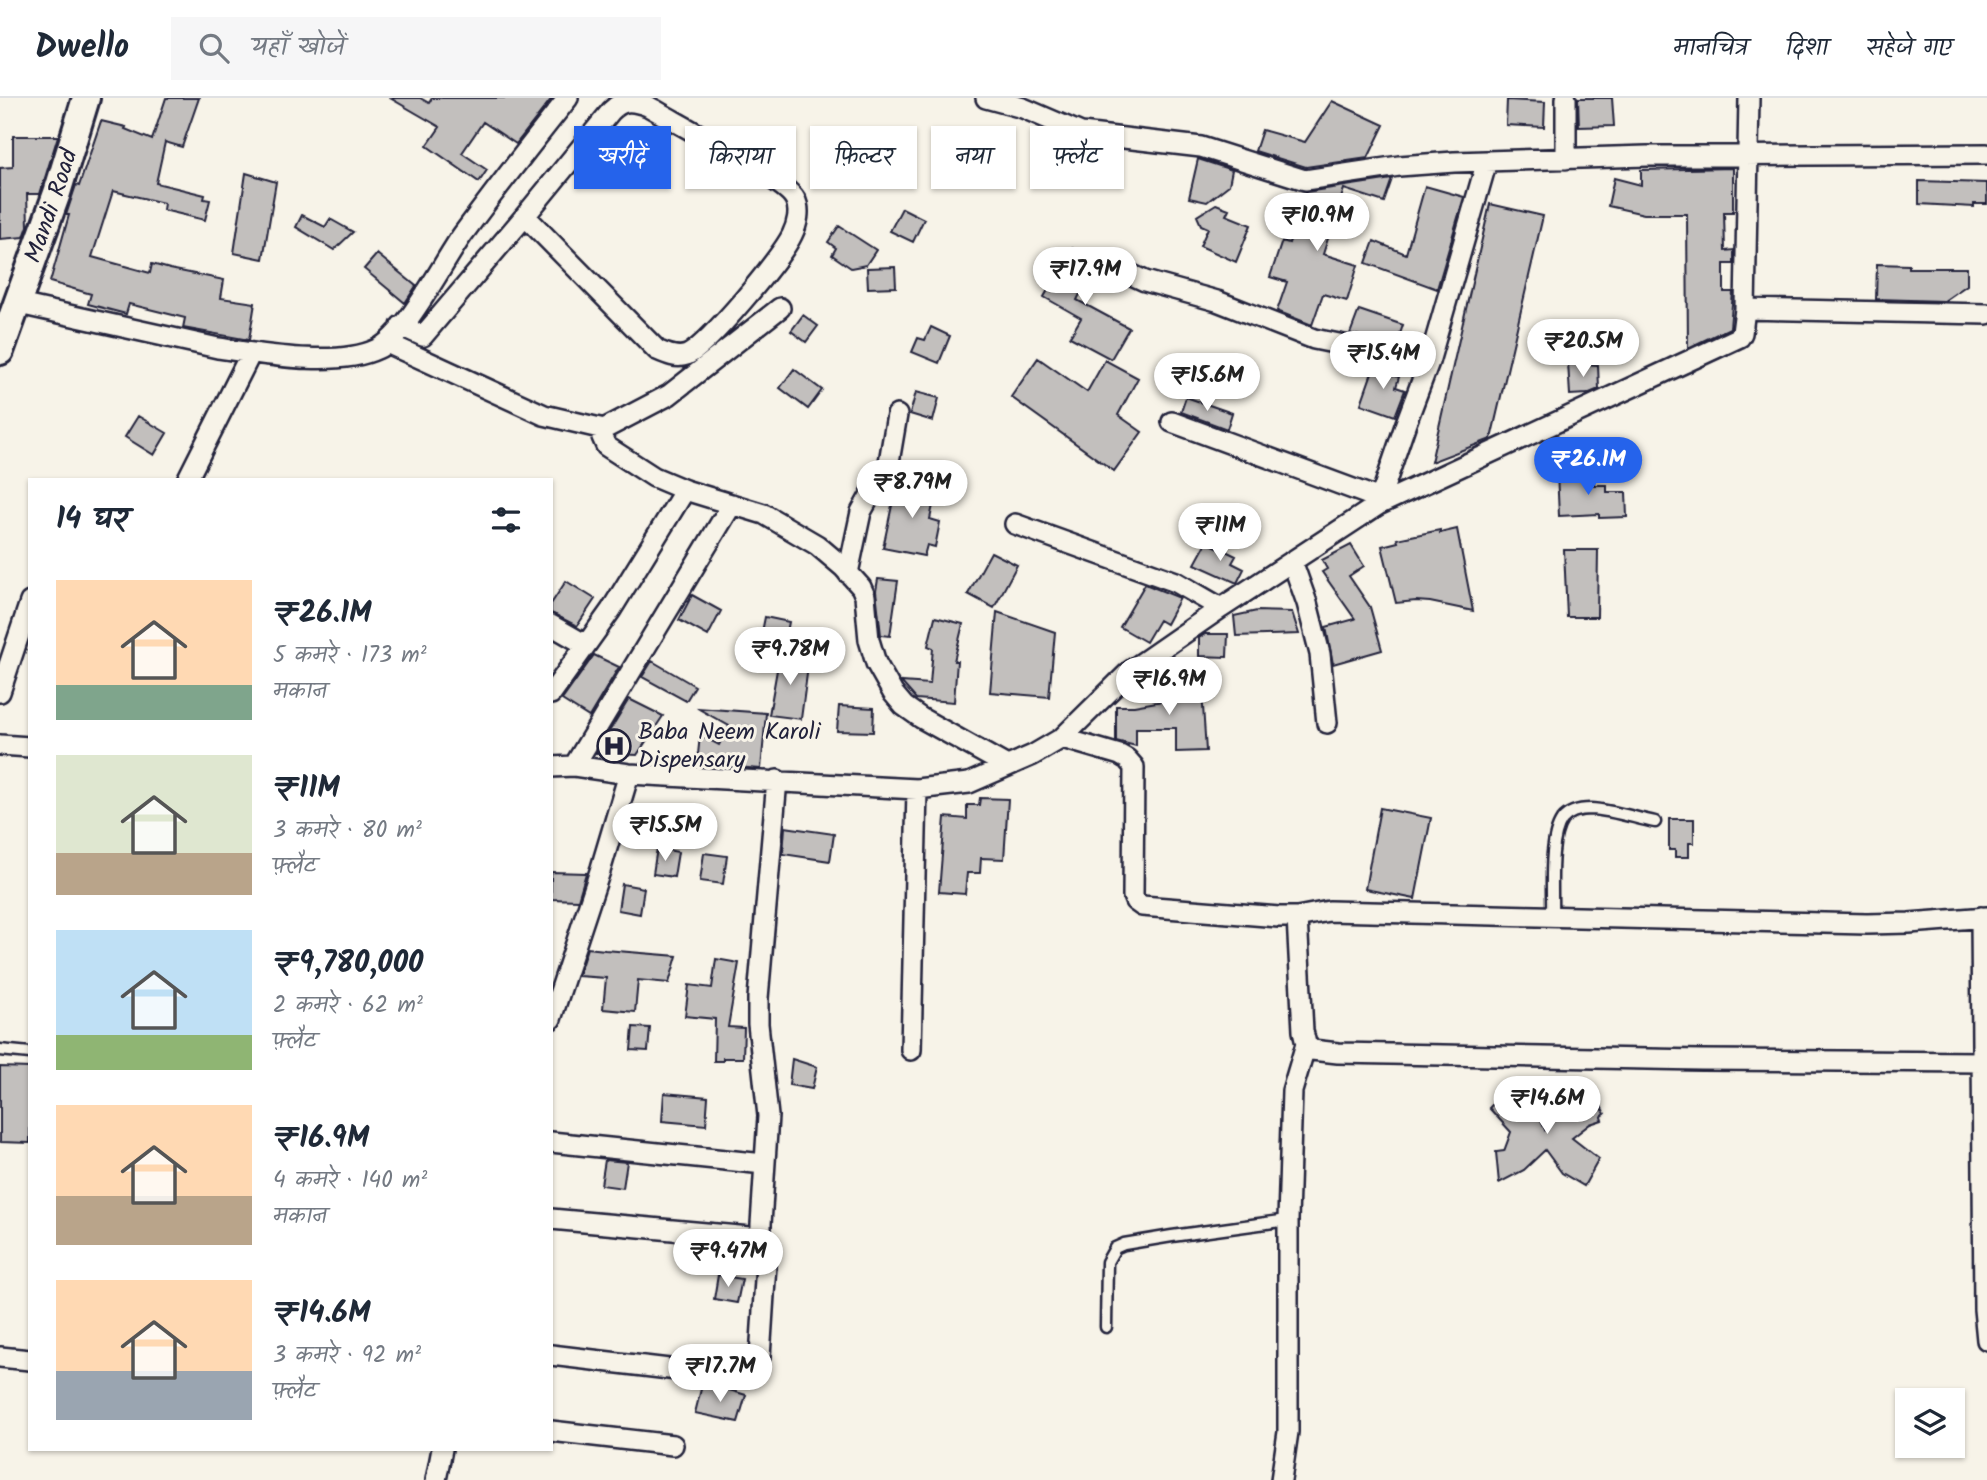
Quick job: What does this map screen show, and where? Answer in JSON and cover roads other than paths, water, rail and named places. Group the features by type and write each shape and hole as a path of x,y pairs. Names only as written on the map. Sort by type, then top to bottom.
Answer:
{"street":[{"name":"Mandi Road","path":"0,351 57,193 86,98"},
{"path":"19,304 251,353 306,358 338,357 372,351 387,343 401,326 463,234 568,98"},
{"path":"986,98 1023,108 1081,133 1201,147 1305,180 1426,163 1748,154 1987,154"},
{"path":"1566,98 1566,159"},
{"path":"553,767 574,766 629,774 918,789 970,783 1062,738 1130,671 1379,502 1740,337 1745,309 1749,98"},
{"path":"401,326 423,336 611,111 624,101 635,101 648,106 770,177 795,198 798,210 790,239 741,303 690,354 677,356 657,350 525,216"},
{"path":"1379,502 1429,362 1487,161"},
{"path":"1108,264 1145,281 1217,301 1314,339 1429,362"},
{"path":"387,343 544,415 604,429 669,395 780,308"},
{"path":"1745,309 1987,314"},
{"path":"188,478 251,353"},
{"path":"848,573 861,512 889,462 897,415"},
{"path":"1172,422 1379,502"},
{"path":"604,429 602,438 606,446 643,471 685,490 764,514 817,545 861,587 865,596 869,640 876,663 893,693 904,706 1007,766"},
{"path":"553,691 611,610 685,490"},
{"path":"574,766 732,504"},
{"path":"1016,524 1176,582 1221,608"},
{"path":"1292,561 1318,643 1327,723"},
{"path":"0,692 28,608"},
{"path":"553,626 586,645"},
{"path":"1062,738 1120,755 1127,758 1134,768 1133,896 1142,906 1279,917 1329,911 1867,923 1909,923 1984,917 1984,1309 1987,1340"},
{"path":"0,745 28,747"},
{"path":"553,1012 629,774"},
{"path":"553,1355 682,1369 713,1376 746,1374 754,1369 760,1357 766,1264 761,1238 768,1102 758,1024 758,998 777,780"},
{"path":"911,1050 918,789"},
{"path":"1297,916 1303,1031 1306,1044 1312,1050 1338,1053 1701,1060 1983,1062"},
{"path":"1281,1480 1287,1432 1287,1220 1292,1091 1306,1044"},
{"path":"553,1142 764,1164"},
{"path":"553,1219 761,1238"},
{"path":"0,1357 28,1360"},
{"path":"553,1431 673,1446"},
{"path":"436,1480 442,1451"}],"lane":[{"path":"1552,916 1554,844 1558,829 1567,815 1595,809 1655,822"},
{"path":"0,1050 28,1053"},
{"path":"1106,1327 1107,1262 1115,1248 1172,1236 1287,1220"}],"place":[{"name":"Baba Neem Karoli Dispensary","path":"614,746"}]}
